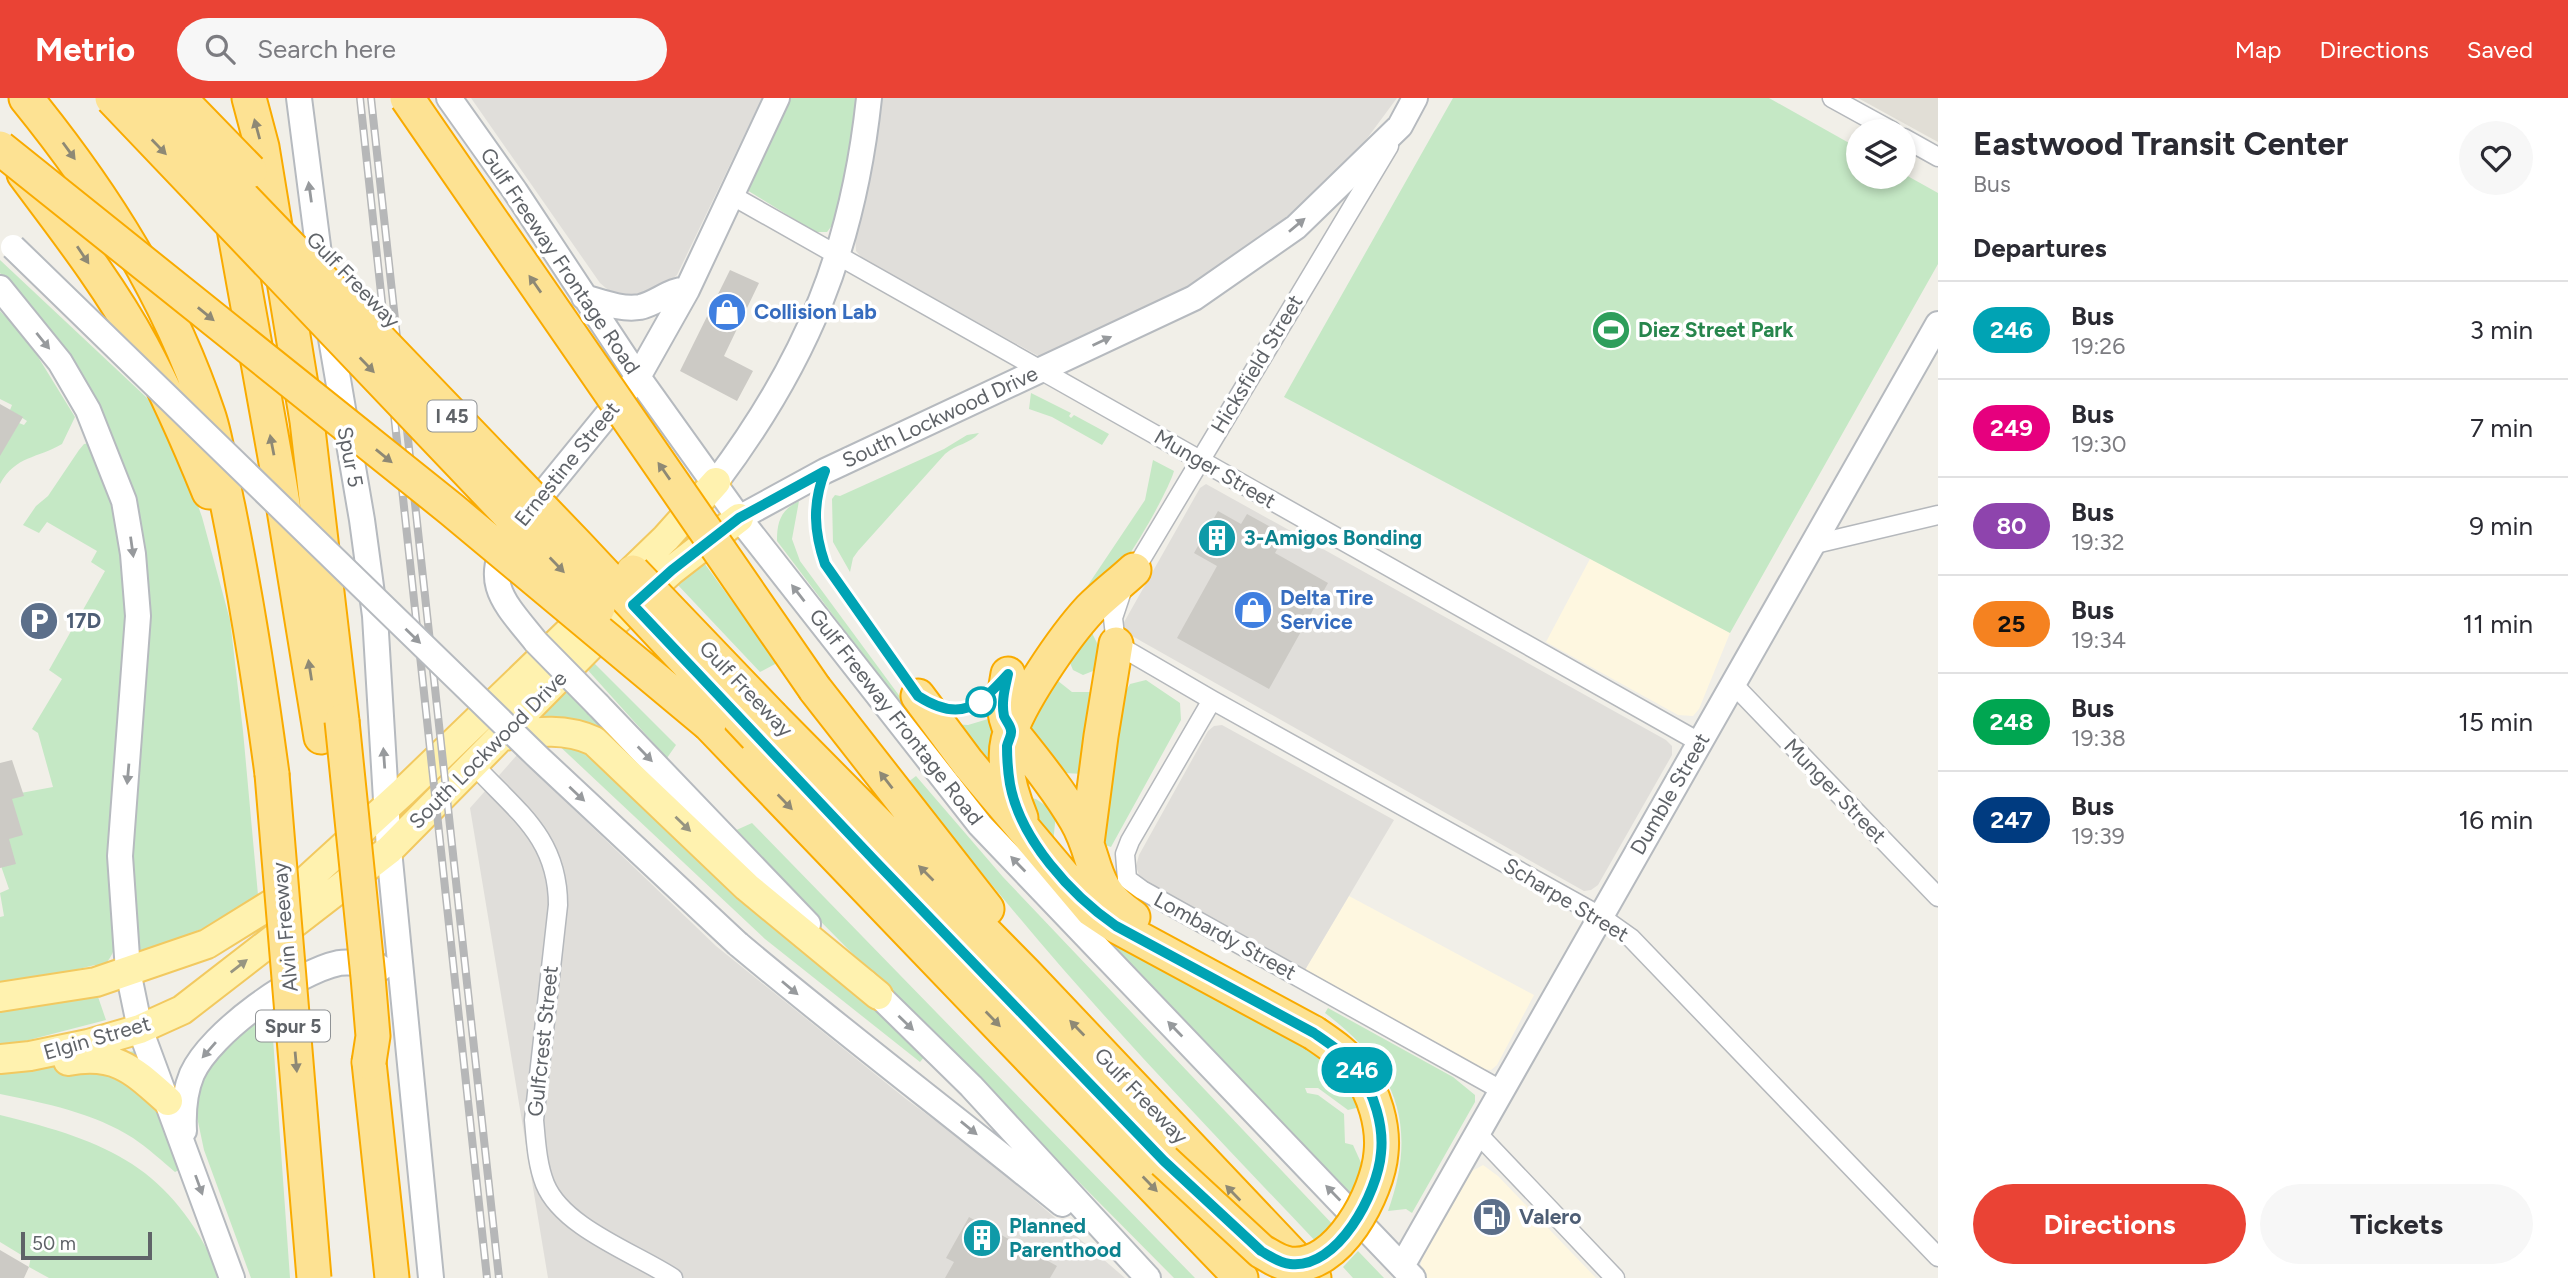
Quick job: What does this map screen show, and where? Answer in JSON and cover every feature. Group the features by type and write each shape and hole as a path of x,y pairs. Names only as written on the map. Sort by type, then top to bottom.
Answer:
{"highway":[{"path":"26,98 67,149 143,262 180,341 209,416 250,619"},
{"name":"Gulf Freeway","path":"112,98 709,724 755,735 1026,974 1314,1278"},
{"name":"Gulf Freeway","path":"147,98 577,545 1274,1278"},
{"name":"Gulf Freeway","path":"179,98 1241,1278"},
{"path":"201,98 238,238 331,729 369,989 373,1036 369,1062 390,1263"},
{"path":"248,98 262,147 307,421 331,729"},
{"path":"407,98 815,688 990,913 1026,974"},
{"path":"0,141 81,252 141,344 188,441 212,500 250,619"},
{"path":"0,148 451,509 709,724"},
{"path":"1025,831 1010,783 1007,750 1011,732 1027,700 1072,632 1091,608 1134,570"},
{"name":"Alvin Freeway","path":"250,619 272,774 314,1278"},
{"path":"1087,842 1116,644"},
{"path":"1008,674 1002,703 1011,732 1066,806 1087,842 1098,880 1121,909 1361,1055 1378,1078 1394,1125 1394,1170 1378,1213 1330,1278"},
{"path":"918,696 968,764 1082,899 1108,921 1317,1028 1358,1071 1371,1096 1381,1138 1379,1172 1361,1212 1334,1246 1305,1263 1290,1264 1261,1251 1164,1161"},
{"path":"968,764 993,778 1052,798 1066,806"}],"main road":[{"name":"Spur 5","path":"299,98 334,371 362,520 375,616 389,850 431,1278"},
{"name":"Gulf Freeway Frontage Road","path":"449,98 515,191 638,377 716,482 739,518 980,825 1408,1272"},
{"name":"Ernestine Street","path":"778,98 687,290 638,377 510,534 498,554 495,572 502,596 537,642 878,995"},
{"path":"716,482 762,417 809,334 838,258 855,193 869,98"},
{"name":"South Lockwood Drive","path":"389,850 643,596 739,518 825,471 1194,298 1296,227 1400,127 1415,98"},
{"path":"6,241 538,758 738,944 854,1041 962,1123 1130,1260"},
{"path":"0,288 60,362 88,410 124,501 133,554 138,616 120,856 128,971 140,1029 232,1278"},
{"path":"584,297 625,307 637,307 661,300 679,289 687,290"},
{"name":"Dumble Street","path":"1408,1272 1477,1133 1938,324"},
{"name":"South Lockwood Drive","path":"387,807 666,538 716,482"},
{"path":"503,736 560,731 580,734 594,741 747,887 878,995 971,1086 1148,1278"},
{"path":"0,997 96,982 207,944 299,887 387,807"},
{"name":"Elgin Street","path":"0,1059 88,1044 140,1029 182,1010 389,850"},
{"path":"184,1144 183,1107 193,1072 203,1056 235,1021 308,974 341,963 377,965 395,980 404,999"},
{"path":"0,1010 51,991"},
{"path":"0,1074 83,1058 105,1059 131,1068 168,1101"}],"street":[{"path":"1832,98 1870,119"},
{"name":"Hicksfield Street","path":"1116,644 1112,629 1115,606 1134,570 1400,127"},
{"path":"1916,145 1938,157"},
{"name":"Munger Street","path":"731,195 838,258 1040,369 1699,742"},
{"path":"1811,545 1938,515"},
{"name":"Scharpe Street","path":"1116,644 1600,916 1631,938 1938,1257"},
{"name":"Munger Street","path":"1733,684 1938,897"},
{"name":"Lombardy Street","path":"1212,700 1130,841 1125,854 1127,879 1142,890 1502,1090"},
{"name":"Gulfcrest Street","path":"474,765 540,837 553,861 558,883 558,905 534,1120 537,1154 545,1185 567,1216 673,1278"},
{"path":"1477,1133 1615,1278"}],"shaded area":[{"path":"471,98 762,98 677,275 656,293 636,298 614,295 600,283"},
{"path":"880,98 1397,98 1354,156 1280,223 1179,294 1042,358 862,258 856,251 855,233 875,151"},
{"path":"1858,98 1938,98 1938,142 1916,130 1916,119 1896,119"},
{"path":"1206,484 1666,740 1672,746 1672,755 1598,885 1584,891 1125,632 1123,624 1200,488"},
{"path":"1591,557 1730,633 1699,709 1693,716 1678,715 1546,642"},
{"path":"1222,725 1394,820 1305,970 1140,878 1136,866 1139,855 1208,731 1214,726"},
{"path":"517,755 716,946 906,1099 983,1156 1125,1278 548,1278 470,808"},
{"path":"1349,896 1534,995 1497,1065 1491,1070 1483,1069 1305,970"},
{"name":"Valero","path":"1483,1165 1498,1176 1596,1278 1424,1278 1420,1268 1422,1259 1472,1171"}],"green space":[{"path":"785,98 858,98 836,220 827,232 815,232 742,187"},
{"name":"Diez Street Park","path":"1453,98 1769,98 1846,141 1846,189 1916,189 1916,181 1938,193 1938,264 1730,633 1284,397"},
{"path":"0,260 162,412 202,517 230,620 258,895 208,926 140,956 136,950 131,850 148,640 150,595 145,551 114,441 95,401 0,273"},
{"path":"0,311 27,339 75,417 62,444 20,463 0,484 0,454 19,423 24,425 27,421 10,410 12,405 0,399"},
{"path":"1031,393 1071,413 1071,418 1074,415 1109,434 1102,445 1052,417 1029,409"},
{"path":"979,433 945,454 858,551 853,558 850,572 833,542 832,499 835,495 840,496 944,449 967,435"},
{"path":"90,443 111,496 119,527 128,610 116,940 110,957 98,970 95,965 25,982 0,984 0,917 4,916 0,893 9,889 1,866 10,795 53,787 38,733 32,729 62,679 49,670 105,571 91,562 97,551 47,522 39,533 23,525 36,506 48,496 79,450 84,444"},
{"path":"1153,460 1174,471 1156,510 1120,568 1113,576 1080,597 1145,500"},
{"path":"799,501 792,539 800,561 923,728 1068,896 1319,1046 1364,1106 1348,1110 1318,1088 1305,1088 1307,1093 1318,1095 1344,1114 1345,1143 1353,1145 1367,1176 1357,1200 1068,902 926,738 777,541 781,517"},
{"path":"702,560 777,663 760,672 676,583"},
{"path":"1093,621 1093,635 1103,655 1098,669 1083,675 1073,670 1068,658"},
{"path":"591,660 676,745 667,758 585,667"},
{"path":"1053,677 1072,692 1094,692 1084,774 1064,773 1034,750 1028,719"},
{"path":"1146,680 1180,703 1181,720 1111,847 1102,844 1121,699 1130,684"},
{"path":"566,689 613,738 590,727 534,723"},
{"path":"988,719 993,731 997,772 951,724 968,725"},
{"path":"553,740 587,747 784,936 860,995 925,1056 920,1062 765,939"},
{"path":"916,776 1003,877 1338,1230 1319,1245 1158,1074 1043,946 927,806 908,782"},
{"path":"1023,797 1036,799 1056,813 1053,844"},
{"path":"752,823 1195,1278 1174,1278 732,832"},
{"path":"96,991 106,1020 25,1041 0,1044 0,1010"},
{"path":"1328,1008 1453,1077 1475,1095 1475,1102 1412,1213 1406,1209 1388,1211 1397,1180 1401,1152 1400,1125 1395,1100 1369,1054 1325,1013"},
{"path":"271,1010 290,1278 251,1278 204,1150 197,1117 199,1088 210,1061 230,1038"},
{"path":"136,1051 181,1169 175,1172 118,1129 86,1115 0,1094 0,1074 77,1058"},
{"path":"0,1115 75,1136 134,1165 159,1185 182,1210 221,1278 49,1278 29,1267 31,1256 23,1256 0,1242"},
{"path":"1358,1251 1384,1278 1353,1278 1343,1267"}],"building":[{"name":"Collision Lab","path":"730,270 759,283 724,356 753,371 737,401 680,371"},
{"path":"0,404 23,417 0,456"},
{"name":"Delta Tire Service","path":"1218,511 1241,524 1247,514 1285,535 1275,553 1328,583 1269,689 1177,638 1217,566 1194,553"},
{"path":"12,760 24,796 12,799 23,835 9,839 16,864 0,868 0,763"},
{"name":"Planned Parenthood","path":"969,1217 1057,1266 1050,1278 945,1278 954,1262 946,1258"},
{"path":"0,1250 29,1267 24,1278 0,1278"}],"railway":[{"path":"360,98 487,1278"},
{"path":"371,98 499,1278"}],"bus line":[{"name":"246","path":"825,471 817,490 815,510 817,541 825,564 918,696 934,707 969,709 987,697 1008,674 1002,703 1011,732 1007,750 1015,803 1025,831 1073,889 1092,909 1116,926 1314,1033 1339,1051 1358,1071 1371,1096 1380,1125 1382,1150 1379,1172 1371,1192 1343,1237 1320,1256 1305,1263 1290,1264 1261,1251 1164,1161 633,605 672,570 739,518 825,471"}],"place":[{"name":"Collision Lab","path":"727,312"},
{"name":"Diez Street Park","path":"1611,330"},
{"name":"3-Amigos Bonding","path":"1217,538"},
{"name":"Delta Tire Service","path":"1253,610"},
{"name":"17D","path":"39,621"},
{"name":"Valero","path":"1492,1217"},
{"name":"Planned Parenthood","path":"982,1238"}]}
